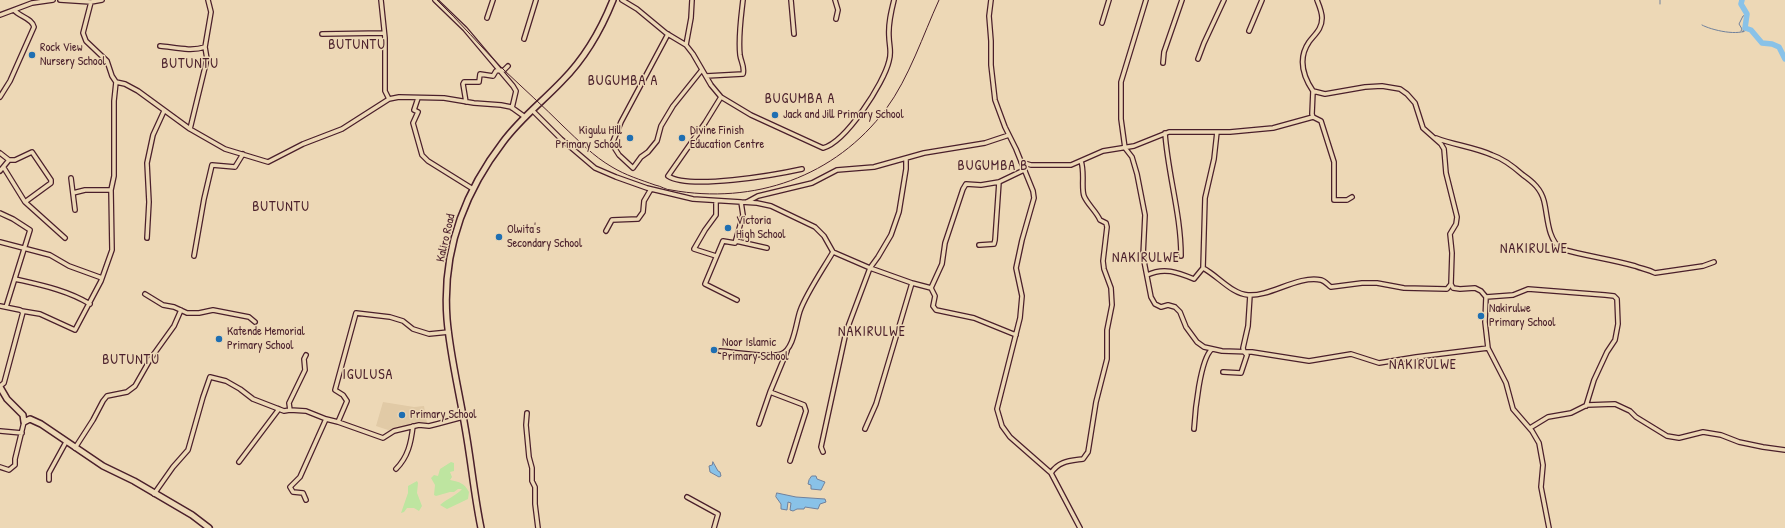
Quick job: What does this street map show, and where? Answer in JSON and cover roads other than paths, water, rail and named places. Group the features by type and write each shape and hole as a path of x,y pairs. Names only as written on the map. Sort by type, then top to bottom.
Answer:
{"main road":[{"name":"Kaliro Road","path":"481,528 449,332 447,297 452,248 458,223 473,188 491,158 510,133 563,80 581,59 599,32 613,0"},
{"path":"0,387 7,399 23,415 47,427 66,442 103,466 192,515 209,528"},
{"path":"23,415 24,422 30,419"}],"street":[{"path":"0,15 32,3 53,0"},
{"path":"60,0 91,2 102,0"},
{"path":"190,129 207,59 205,47 211,12 208,0"},
{"path":"380,0 384,33 385,91 389,99"},
{"path":"435,0 465,29 494,62 516,91 512,108"},
{"path":"487,18 493,0"},
{"path":"524,39 536,0"},
{"path":"622,0 637,9 668,34 686,45 693,54 701,71 721,97 751,115 819,147 827,147 849,128 874,96 881,83 890,62 891,50 889,21 894,0"},
{"path":"686,45 691,18 692,0"},
{"path":"706,76 743,74 744,70 740,56 740,40 743,0"},
{"path":"791,0 794,34"},
{"path":"835,0 838,10 836,19"},
{"path":"991,0 989,16 991,65 996,100 1008,135 1033,191 1034,198 1017,258 1016,268 1022,296 1020,318 997,409 1002,426 1010,438 1051,473 1080,528"},
{"path":"1102,23 1109,0"},
{"path":"1146,0 1121,82 1121,119 1125,148 1131,156 1138,174 1145,215 1143,256 1151,297 1155,304 1161,307 1168,305 1175,307 1180,312 1186,327 1197,342 1212,349 1309,361 1351,354 1380,363 1488,348"},
{"path":"1162,63 1164,52 1182,0"},
{"path":"1198,59 1224,0"},
{"path":"1249,31 1262,0"},
{"path":"1313,117 1313,92 1305,77 1302,57 1309,42 1318,33 1321,25 1322,17 1317,0"},
{"path":"0,306 40,314 74,330 90,304 102,278 112,250 111,190 114,176 114,101 116,82 112,76 107,61 86,41 83,33 91,2"},
{"path":"0,97 10,81 34,27 29,20 19,16 14,10"},
{"path":"322,34 384,33"},
{"path":"668,34 621,122 612,144 619,156 633,168 657,140 660,126 673,106 701,71"},
{"path":"160,46 194,48 205,47"},
{"path":"466,102 462,84 464,82 479,82 480,74 493,76 496,71 504,70 508,66"},
{"path":"116,82 125,84 138,91 190,129 225,149 268,162 303,144 342,128 389,99 444,98 466,102 501,105 512,108 525,117"},
{"path":"1203,268 1240,294 1250,295 1263,293 1294,283 1313,280 1322,280 1331,288 1377,283 1404,288 1447,289 1451,284 1452,253 1450,234 1456,224 1457,217 1451,200 1446,173 1444,149 1441,144 1423,128 1415,103 1400,89 1382,86 1365,87 1325,94 1313,92"},
{"path":"721,97 668,176 675,180 722,181 802,169"},
{"path":"418,98 414,110 418,112 413,123 422,156 473,188"},
{"path":"532,110 561,139 595,168 625,181 693,200 746,202 771,206 815,227 824,236 833,252 870,268 931,288 935,296 933,306 936,310 974,318 1016,335"},
{"path":"147,238 149,202 148,163 153,136 164,111"},
{"path":"1021,162 1031,165 1047,164 1064,166 1077,164 1103,151 1134,146 1165,133 1174,131 1230,132 1273,128 1313,117 1321,121 1332,150 1334,162 1334,200 1347,200 1352,197"},
{"path":"1147,275 1158,270 1178,273 1194,279 1203,268 1205,198 1214,159 1217,132"},
{"path":"1165,133 1168,166 1181,233 1181,256"},
{"path":"746,202 758,196 790,189 819,180 837,170 874,167 940,150 985,143 1008,135"},
{"path":"1433,137 1492,154 1532,181 1542,194 1549,231 1556,246 1561,249 1619,261 1648,269 1655,273 1703,266 1714,262"},
{"path":"1131,156 1131,149 1134,146"},
{"path":"0,153 9,160 15,160 32,152 51,180 51,183 25,202"},
{"path":"194,256 204,199 212,165 235,167 243,154"},
{"path":"823,452 821,447 846,332 870,268 890,235 899,212 906,169 906,159"},
{"path":"0,171 9,160"},
{"path":"1051,473 1055,466 1062,462 1082,459 1088,452 1096,402 1107,358 1107,330 1112,305 1111,288 1104,269 1103,260 1107,227 1106,223 1100,220 1084,196 1084,176 1081,161"},
{"path":"4,168 25,202 65,238"},
{"path":"931,288 942,264 945,243 966,184 981,185 999,182 1024,170"},
{"path":"71,178 75,210"},
{"path":"979,245 991,245 994,244 996,240 999,182"},
{"path":"606,231 612,220 638,219 643,212 644,201 651,189"},
{"path":"73,193 85,190 111,190"},
{"path":"716,201 716,215 694,249 716,256"},
{"path":"736,241 743,215 741,202"},
{"path":"0,213 13,218 30,230 6,307"},
{"path":"737,300 705,284 723,241 733,244 736,241 767,248"},
{"path":"0,242 50,255 69,266 102,278"},
{"path":"759,424 770,392 787,351 792,343 800,310 833,252"},
{"path":"15,279 58,289 78,296 90,304"},
{"path":"865,429 876,404 912,283"},
{"path":"1451,284 1453,288 1475,288 1481,291 1486,297 1485,322 1488,348 1506,383 1513,409 1530,428 1539,444 1543,465 1541,487 1549,528"},
{"path":"1486,297 1513,295 1528,289 1605,295 1614,296 1618,299 1618,324 1615,340 1607,352 1594,380 1586,406"},
{"path":"145,294 163,305 187,313 199,313 213,310 248,317 255,322"},
{"path":"1223,372 1241,373 1247,355 1244,352 1250,295"},
{"path":"75,448 93,420 103,400 107,396 127,392 135,386 151,358 169,334 181,310"},
{"path":"0,387 4,383 22,311"},
{"path":"338,422 347,401 335,390 356,313 390,317 403,321 413,329 429,334 449,332"},
{"path":"1194,429 1200,380 1208,352 1212,349"},
{"path":"720,351 770,355 782,354 787,351"},
{"path":"290,410 289,403 305,370 304,359 306,355"},
{"path":"154,494 173,467 188,450 210,377 226,381 253,399 279,409 306,411 383,438 394,431 419,425 429,426 463,417"},
{"path":"770,392 804,405 806,412 790,461"},
{"path":"1530,428 1548,417 1571,413 1586,406 1601,403 1615,404 1630,411 1636,417 1667,436 1679,438 1703,432 1721,434 1739,442 1785,450"},
{"path":"239,462 279,409"},
{"path":"527,413 526,425 529,457 532,468 532,481 535,487 535,504 538,528"},
{"path":"306,500 303,494 293,492 290,487 300,477 326,419"},
{"path":"0,467 9,470 15,465 15,459 24,422"},
{"path":"396,469 404,462 409,449 414,426"},
{"path":"0,431 22,433"},
{"path":"48,480 49,473 66,442"},
{"path":"687,497 718,514 714,528"}],"water":[{"path":"713,462 720,472 721,476 719,477 710,472 709,466 712,465"},
{"path":"812,476 816,476 817,479 825,482 821,490 811,489 811,485 808,484"},
{"path":"777,493 796,497 825,499 826,502 820,504 818,509 805,507 804,509 797,509 793,511 790,510 791,503 788,502 787,510 781,509 781,504 776,497"}],"waterway":[{"path":"1742,0 1741,4 1747,14 1745,28 1751,30 1762,43 1772,44 1779,47 1785,59"},
{"path":"1741,31 1742,29 1739,24 1743,16 1746,15"},
{"path":"1702,25 1718,31 1732,33 1748,29"},
{"path":"1743,32 1744,26"}],"railway":[{"path":"437,0 504,70 581,143 599,158 622,172 667,189 702,194 732,193 762,189 790,181 817,168 843,152 866,133 894,97 909,70 939,0"}],"place":[{"name":"Rock View Nursery School","path":"32,55"},
{"name":"Jack and Jill Primary School","path":"775,115"},
{"name":"Kigulu Hill Primary School","path":"630,138"},
{"name":"Divine Finish Education Centre","path":"682,138"},
{"name":"Victoria High School","path":"728,228"},
{"name":"Olwita's Secondary School","path":"499,237"},
{"name":"Nakirulwe Primary School","path":"1481,316"},
{"name":"Katende Memorial Primary School","path":"219,339"},
{"name":"Noor Islamic Primary School","path":"714,350"},
{"name":"Primary School","path":"402,415"}],"district":[{"name":"BUTUNTU","path":"357,45"},
{"name":"BUTUNTU","path":"190,64"},
{"name":"BUGUMBA A","path":"623,81"},
{"name":"BUGUMBA A","path":"800,99"},
{"name":"BUGUMBA B","path":"993,166"},
{"name":"BUTUNTU","path":"281,207"},
{"name":"NAKIRULWE","path":"1534,249"},
{"name":"NAKIRULWE","path":"1146,258"},
{"name":"NAKIRULWE","path":"872,332"},
{"name":"BUTUNTU","path":"131,360"},
{"name":"NAKIRULWE","path":"1423,365"},
{"name":"IGULUSA","path":"368,375"}]}
